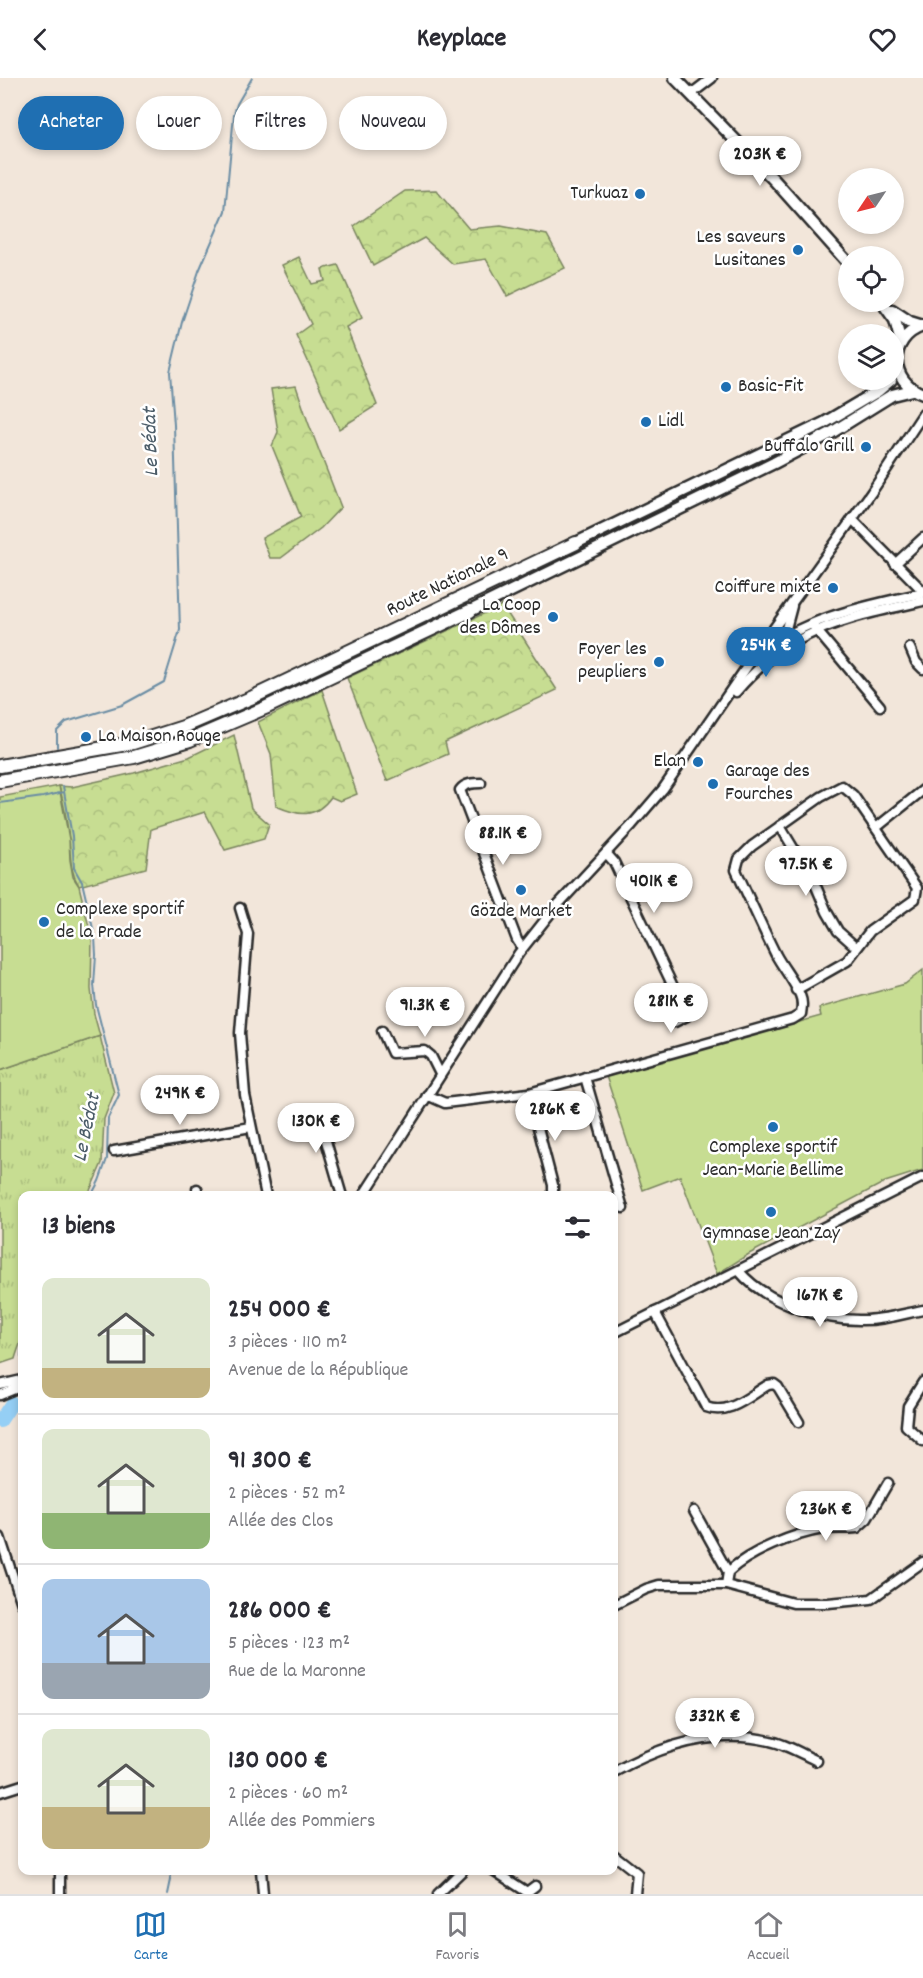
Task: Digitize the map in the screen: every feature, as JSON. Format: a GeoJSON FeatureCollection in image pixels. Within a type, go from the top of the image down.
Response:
{"type":"FeatureCollection","features":[{"type":"Feature","properties":{"kind":"highway","name":"Route Nationale 9"},"geometry":{"type":"LineString","coordinates":[[0,766],[133,743],[183,727],[253,697],[576,543]]}},
{"type":"Feature","properties":{"kind":"highway"},"geometry":{"type":"LineString","coordinates":[[0,781],[160,750],[211,732],[470,611]]}},
{"type":"Feature","properties":{"kind":"main road"},"geometry":{"type":"LineString","coordinates":[[675,78],[775,181],[838,252]]}},
{"type":"Feature","properties":{"kind":"main road"},"geometry":{"type":"LineString","coordinates":[[896,312],[910,322],[923,326]]}},
{"type":"Feature","properties":{"kind":"main road"},"geometry":{"type":"LineString","coordinates":[[904,339],[909,333],[923,326]]}},
{"type":"Feature","properties":{"kind":"main road"},"geometry":{"type":"LineString","coordinates":[[904,381],[912,390],[923,394]]}},
{"type":"Feature","properties":{"kind":"main road","name":"Route Nationale 9"},"geometry":{"type":"LineString","coordinates":[[576,543],[824,423],[879,390]]}},
{"type":"Feature","properties":{"kind":"main road"},"geometry":{"type":"LineString","coordinates":[[470,611],[774,463],[839,429],[892,395],[912,390]]}},
{"type":"Feature","properties":{"kind":"street"},"geometry":{"type":"LineString","coordinates":[[690,94],[712,78]]}},
{"type":"Feature","properties":{"kind":"street"},"geometry":{"type":"LineString","coordinates":[[366,1191],[522,948],[553,910],[663,789],[923,414]]}},
{"type":"Feature","properties":{"kind":"street"},"geometry":{"type":"LineString","coordinates":[[751,661],[783,638],[855,609],[923,592],[852,519]]}},
{"type":"Feature","properties":{"kind":"street"},"geometry":{"type":"LineString","coordinates":[[896,564],[923,538]]}},
{"type":"Feature","properties":{"kind":"street"},"geometry":{"type":"LineString","coordinates":[[782,650],[783,638],[794,600]]}},
{"type":"Feature","properties":{"kind":"street"},"geometry":{"type":"LineString","coordinates":[[710,722],[760,665],[814,627],[923,601]]}},
{"type":"Feature","properties":{"kind":"street"},"geometry":{"type":"LineString","coordinates":[[814,627],[880,706]]}},
{"type":"Feature","properties":{"kind":"street"},"geometry":{"type":"LineString","coordinates":[[910,648],[916,662],[923,669]]}},
{"type":"Feature","properties":{"kind":"street"},"geometry":{"type":"LineString","coordinates":[[481,783],[472,783],[460,790],[516,940],[522,948]]}},
{"type":"Feature","properties":{"kind":"street"},"geometry":{"type":"LineString","coordinates":[[427,1095],[445,1102],[529,1093],[793,1019],[801,1014],[802,1004],[796,990],[736,870],[739,859],[752,846],[820,797],[842,786],[853,795],[917,888],[915,899],[870,931],[847,961],[796,990]]}},
{"type":"Feature","properties":{"kind":"street"},"geometry":{"type":"LineString","coordinates":[[876,828],[923,790]]}},
{"type":"Feature","properties":{"kind":"street"},"geometry":{"type":"LineString","coordinates":[[780,826],[815,884],[838,931],[856,947]]}},
{"type":"Feature","properties":{"kind":"street"},"geometry":{"type":"LineString","coordinates":[[606,854],[614,862],[676,992]]}},
{"type":"Feature","properties":{"kind":"street"},"geometry":{"type":"LineString","coordinates":[[240,908],[248,934],[240,1033],[245,1095],[265,1191]]}},
{"type":"Feature","properties":{"kind":"street"},"geometry":{"type":"LineString","coordinates":[[382,1031],[392,1053],[425,1051],[431,1056],[440,1074]]}},
{"type":"Feature","properties":{"kind":"street"},"geometry":{"type":"LineString","coordinates":[[585,1077],[617,1191]]}},
{"type":"Feature","properties":{"kind":"street"},"geometry":{"type":"LineString","coordinates":[[529,1093],[553,1191]]}},
{"type":"Feature","properties":{"kind":"street"},"geometry":{"type":"LineString","coordinates":[[336,1118],[324,1134],[341,1191]]}},
{"type":"Feature","properties":{"kind":"street"},"geometry":{"type":"LineString","coordinates":[[114,1151],[251,1127]]}},
{"type":"Feature","properties":{"kind":"street"},"geometry":{"type":"LineString","coordinates":[[618,1331],[923,1177]]}},
{"type":"Feature","properties":{"kind":"street"},"geometry":{"type":"LineString","coordinates":[[618,1194],[622,1208]]}},
{"type":"Feature","properties":{"kind":"street"},"geometry":{"type":"LineString","coordinates":[[739,1271],[752,1285],[770,1296],[796,1308],[824,1315],[859,1320],[923,1310]]}},
{"type":"Feature","properties":{"kind":"street"},"geometry":{"type":"LineString","coordinates":[[655,1312],[706,1407],[715,1411],[728,1409],[768,1385],[774,1384],[799,1422]]}},
{"type":"Feature","properties":{"kind":"street"},"geometry":{"type":"LineString","coordinates":[[0,1385],[18,1381]]}},
{"type":"Feature","properties":{"kind":"street"},"geometry":{"type":"LineString","coordinates":[[923,1382],[908,1406],[906,1426],[923,1440]]}},
{"type":"Feature","properties":{"kind":"street"},"geometry":{"type":"LineString","coordinates":[[0,1395],[18,1388]]}},
{"type":"Feature","properties":{"kind":"street"},"geometry":{"type":"LineString","coordinates":[[728,1572],[753,1554],[788,1539],[823,1529],[857,1528],[867,1519],[888,1483]]}},
{"type":"Feature","properties":{"kind":"street"},"geometry":{"type":"LineString","coordinates":[[694,1511],[728,1572],[726,1585]]}},
{"type":"Feature","properties":{"kind":"street"},"geometry":{"type":"LineString","coordinates":[[0,1537],[18,1592]]}},
{"type":"Feature","properties":{"kind":"street"},"geometry":{"type":"LineString","coordinates":[[618,1603],[646,1589],[660,1585],[726,1585],[793,1603],[871,1599],[923,1562]]}},
{"type":"Feature","properties":{"kind":"street"},"geometry":{"type":"LineString","coordinates":[[618,1770],[645,1756],[690,1741],[704,1737],[735,1735],[772,1741],[817,1761]]}},
{"type":"Feature","properties":{"kind":"street"},"geometry":{"type":"LineString","coordinates":[[0,1792],[18,1786]]}},
{"type":"Feature","properties":{"kind":"street"},"geometry":{"type":"LineString","coordinates":[[618,1858],[637,1873],[635,1894]]}},
{"type":"Feature","properties":{"kind":"street"},"geometry":{"type":"LineString","coordinates":[[60,1875],[60,1894]]}},
{"type":"Feature","properties":{"kind":"street"},"geometry":{"type":"LineString","coordinates":[[261,1875],[263,1894]]}},
{"type":"Feature","properties":{"kind":"street"},"geometry":{"type":"LineString","coordinates":[[438,1894],[458,1875]]}},
{"type":"Feature","properties":{"kind":"street"},"geometry":{"type":"LineString","coordinates":[[501,1875],[527,1892],[536,1886]]}},
{"type":"Feature","properties":{"kind":"green space"},"geometry":{"type":"Polygon","coordinates":[[[436,190],[469,229],[501,226],[547,235],[565,268],[507,296],[486,259],[453,264],[424,238],[373,266],[354,226],[405,191],[436,190]]]}},
{"type":"Feature","properties":{"kind":"green space"},"geometry":{"type":"Polygon","coordinates":[[[299,257],[312,284],[325,281],[322,269],[338,265],[362,318],[346,327],[377,405],[339,429],[296,335],[311,324],[282,265],[299,257]]]}},
{"type":"Feature","properties":{"kind":"green space"},"geometry":{"type":"Polygon","coordinates":[[[296,386],[341,507],[321,528],[281,558],[270,558],[262,538],[301,517],[272,446],[278,432],[271,389],[296,386]]]}},
{"type":"Feature","properties":{"kind":"green space"},"geometry":{"type":"Polygon","coordinates":[[[502,605],[557,690],[445,742],[448,754],[387,781],[347,678],[502,605]]]}},
{"type":"Feature","properties":{"kind":"green space"},"geometry":{"type":"Polygon","coordinates":[[[322,690],[357,794],[340,801],[331,797],[319,809],[306,814],[292,812],[276,806],[271,754],[258,722],[322,690]]]}},
{"type":"Feature","properties":{"kind":"green space"},"geometry":{"type":"Polygon","coordinates":[[[234,735],[251,808],[269,824],[264,839],[225,850],[205,812],[151,829],[146,868],[79,886],[72,869],[66,819],[59,786],[72,787],[134,773],[189,757],[234,735]]]}},
{"type":"Feature","properties":{"kind":"green space","name":"Complexe sportif de la Prade"},"geometry":{"type":"Polygon","coordinates":[[[59,786],[69,839],[73,877],[79,886],[92,939],[91,989],[100,1036],[0,1070],[0,797],[59,786]]]}},
{"type":"Feature","properties":{"kind":"green space","name":"Complexe sportif Jean-Marie Bellime"},"geometry":{"type":"Polygon","coordinates":[[[923,970],[923,1170],[885,1182],[749,1254],[717,1274],[680,1176],[643,1190],[606,1076],[821,1016],[819,1008],[905,984],[923,970]]]}},
{"type":"Feature","properties":{"kind":"green space"},"geometry":{"type":"Polygon","coordinates":[[[100,1036],[114,1093],[104,1119],[102,1163],[90,1191],[18,1191],[18,1349],[15,1359],[0,1364],[0,1070],[100,1036]]]}},
{"type":"Feature","properties":{"kind":"waterway","name":"Le Bédat"},"geometry":{"type":"LineString","coordinates":[[57,747],[57,731],[66,722],[122,705],[164,682],[180,630],[174,425],[170,372],[182,322],[199,271],[225,211],[234,114],[252,78]]}},
{"type":"Feature","properties":{"kind":"waterway","name":"Le Bédat"},"geometry":{"type":"LineString","coordinates":[[63,786],[72,836],[74,868],[82,882],[95,937],[96,1005],[119,1095],[108,1118],[107,1159],[94,1191]]}},
{"type":"Feature","properties":{"kind":"waterway"},"geometry":{"type":"LineString","coordinates":[[0,803],[64,792]]}},
{"type":"Feature","properties":{"kind":"waterway","name":"Le Bédat"},"geometry":{"type":"LineString","coordinates":[[0,1421],[12,1403]]}},
{"type":"Feature","properties":{"kind":"waterway"},"geometry":{"type":"LineString","coordinates":[[168,1894],[170,1875]]}},
{"type":"Feature","properties":{"kind":"place","name":"Turkuaz"},"geometry":{"type":"Point","coordinates":[640,194]}},
{"type":"Feature","properties":{"kind":"place","name":"Les saveurs Lusitanes"},"geometry":{"type":"Point","coordinates":[798,250]}},
{"type":"Feature","properties":{"kind":"place","name":"Basic-Fit"},"geometry":{"type":"Point","coordinates":[726,387]}},
{"type":"Feature","properties":{"kind":"place","name":"Lidl"},"geometry":{"type":"Point","coordinates":[646,422]}},
{"type":"Feature","properties":{"kind":"place","name":"Buffalo Grill"},"geometry":{"type":"Point","coordinates":[866,447]}},
{"type":"Feature","properties":{"kind":"place","name":"Coiffure mixte"},"geometry":{"type":"Point","coordinates":[833,588]}},
{"type":"Feature","properties":{"kind":"place","name":"La Coop des Dômes"},"geometry":{"type":"Point","coordinates":[553,617]}},
{"type":"Feature","properties":{"kind":"place","name":"Foyer les peupliers"},"geometry":{"type":"Point","coordinates":[659,662]}},
{"type":"Feature","properties":{"kind":"place","name":"La Maison Rouge"},"geometry":{"type":"Point","coordinates":[86,737]}},
{"type":"Feature","properties":{"kind":"place","name":"Elan"},"geometry":{"type":"Point","coordinates":[698,762]}},
{"type":"Feature","properties":{"kind":"place","name":"Garage des Fourches"},"geometry":{"type":"Point","coordinates":[713,784]}},
{"type":"Feature","properties":{"kind":"place","name":"Gözde Market"},"geometry":{"type":"Point","coordinates":[521,890]}},
{"type":"Feature","properties":{"kind":"place","name":"Complexe sportif de la Prade"},"geometry":{"type":"Point","coordinates":[44,922]}},
{"type":"Feature","properties":{"kind":"place","name":"Complexe sportif Jean-Marie Bellime"},"geometry":{"type":"Point","coordinates":[773,1127]}},
{"type":"Feature","properties":{"kind":"place","name":"Gymnase Jean Zay"},"geometry":{"type":"Point","coordinates":[771,1212]}}]}
